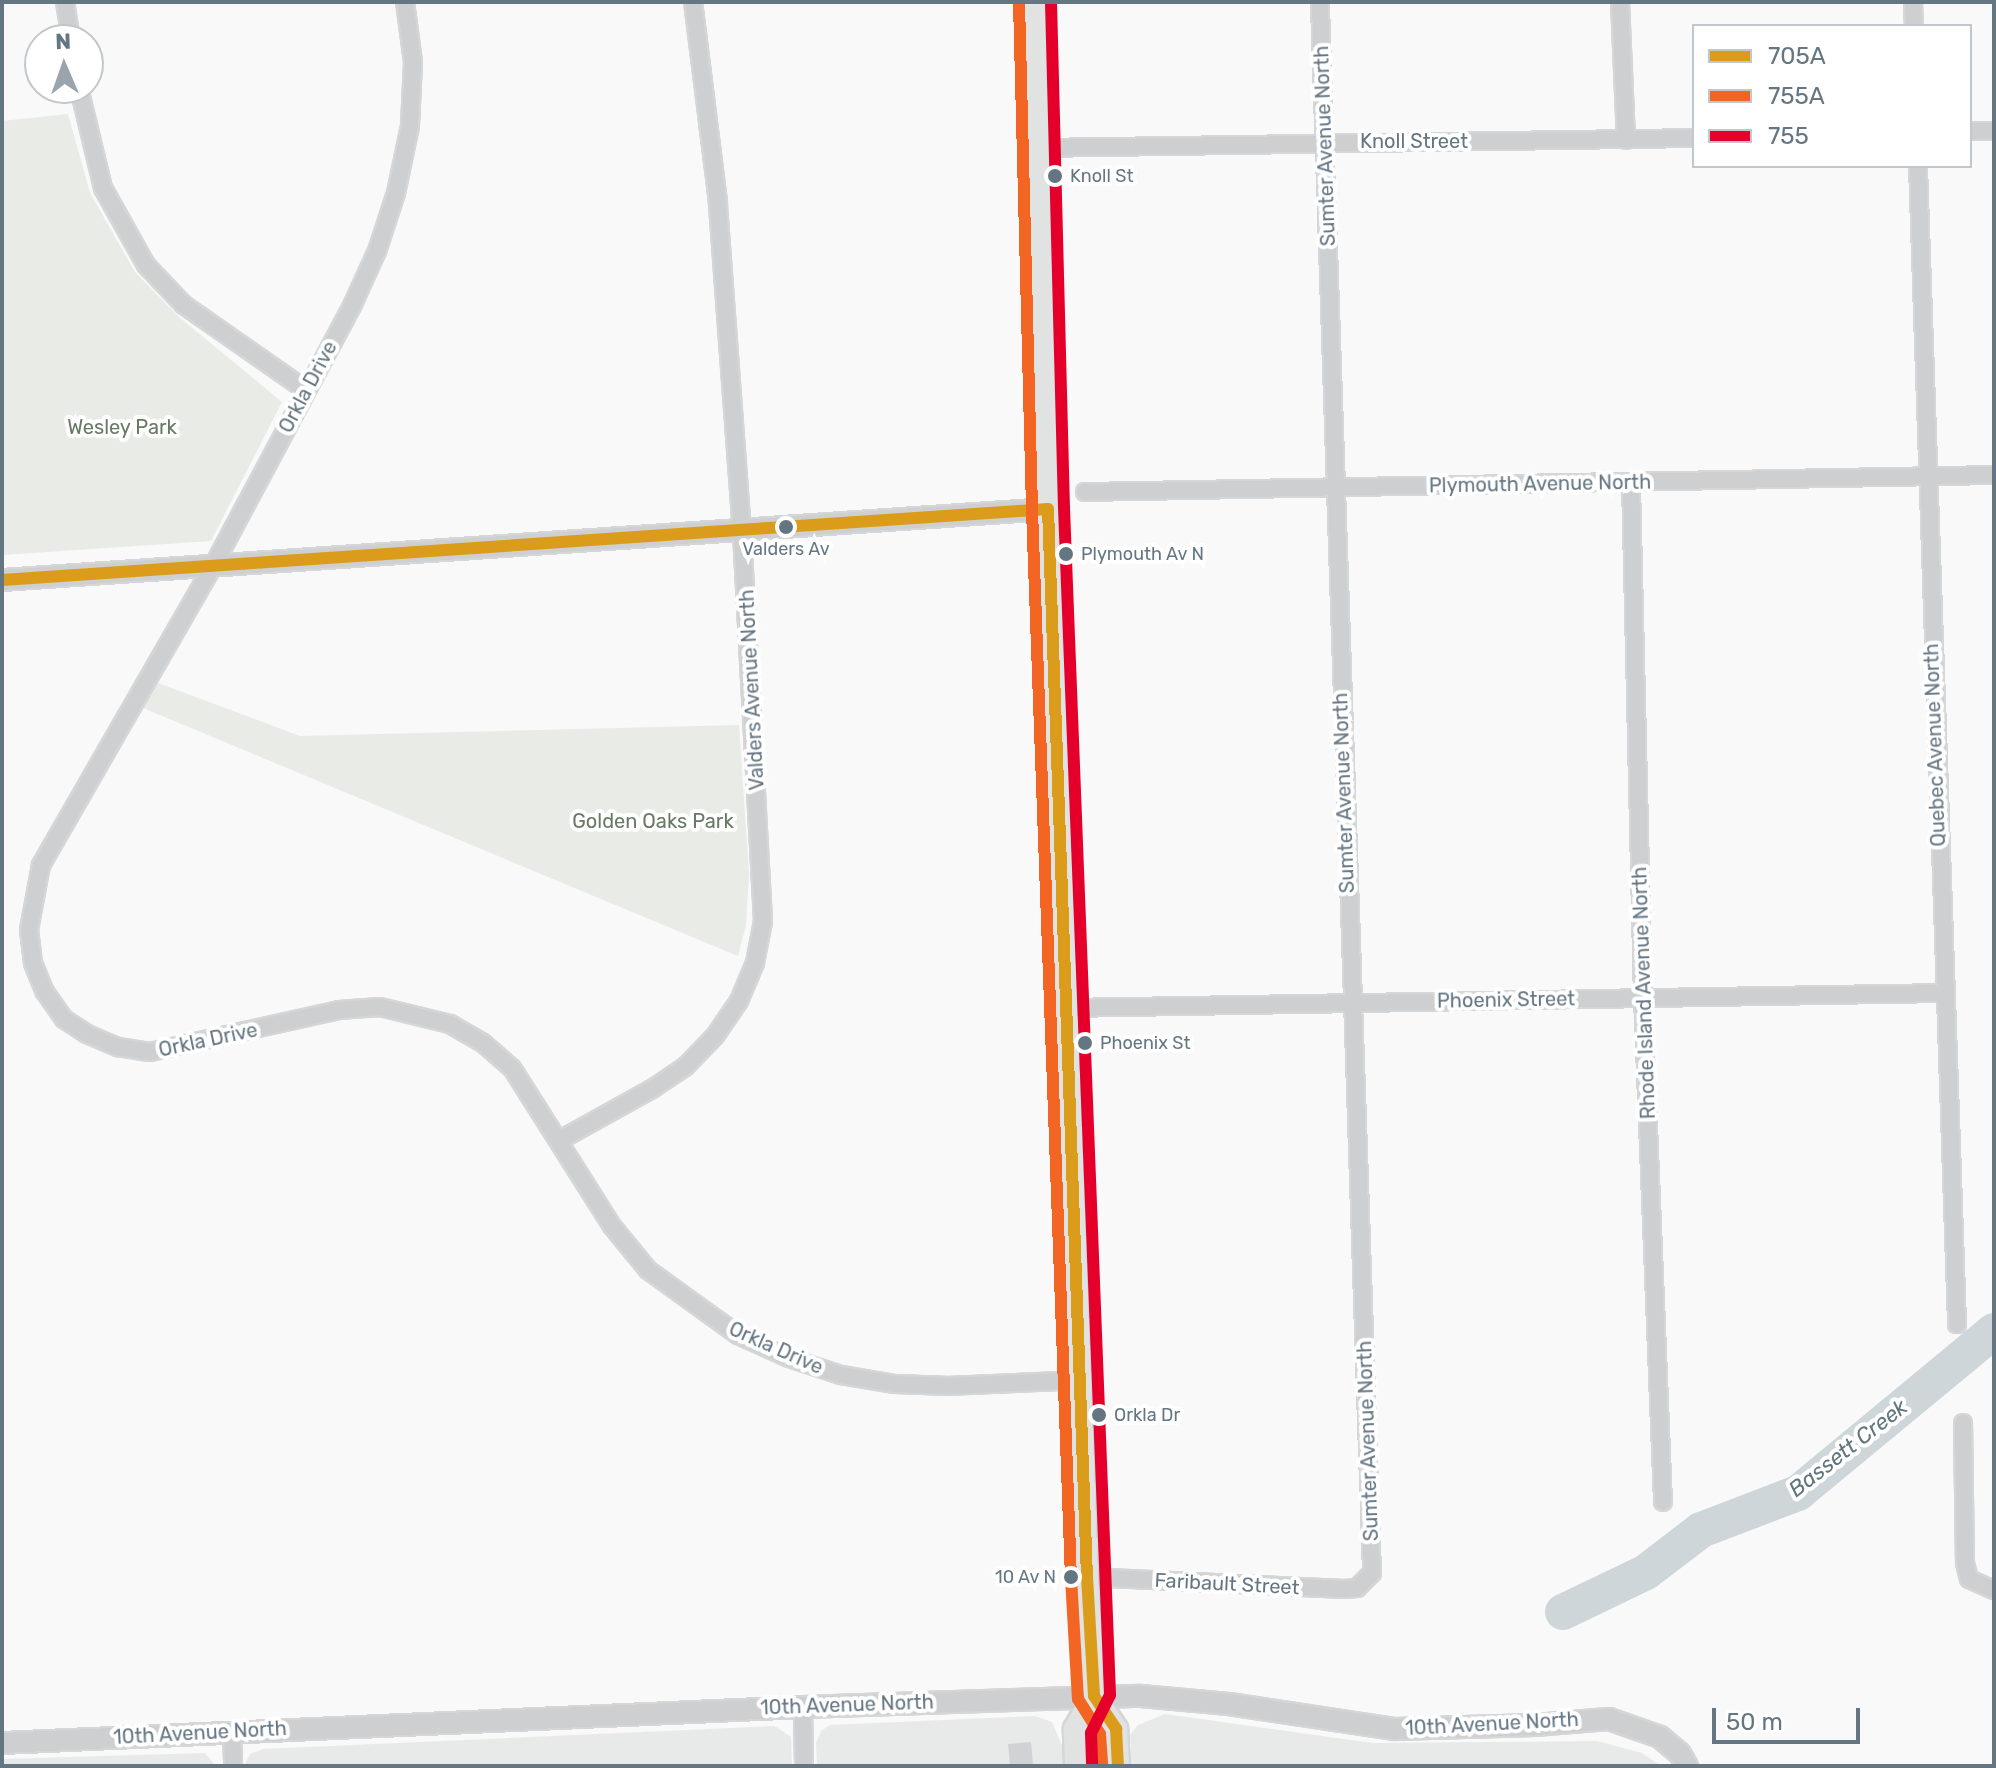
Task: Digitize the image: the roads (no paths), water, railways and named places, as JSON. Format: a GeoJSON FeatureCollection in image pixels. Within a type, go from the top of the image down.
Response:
{"type":"FeatureCollection","features":[{"type":"Feature","properties":{"kind":"main road"},"geometry":{"type":"LineString","coordinates":[[1035,2],[1048,509],[1087,1577],[1094,1696],[1116,1729],[1118,1766]]}},
{"type":"Feature","properties":{"kind":"main road"},"geometry":{"type":"LineString","coordinates":[[1076,1766],[1075,1729],[1094,1696]]}},
{"type":"Feature","properties":{"kind":"street"},"geometry":{"type":"LineString","coordinates":[[65,2],[68,24]]}},
{"type":"Feature","properties":{"kind":"street","name":"Orkla Drive"},"geometry":{"type":"LineString","coordinates":[[405,2],[413,74],[410,126],[396,193],[377,251],[352,306],[213,566],[41,865],[29,930],[33,963],[45,992],[64,1019],[87,1034],[118,1047],[150,1052],[339,1010],[380,1007],[450,1024],[503,1060],[535,1099],[612,1226],[648,1270],[692,1305],[751,1341],[841,1375],[895,1384],[950,1386],[1081,1380]]}},
{"type":"Feature","properties":{"kind":"street","name":"Valders Avenue North"},"geometry":{"type":"LineString","coordinates":[[560,1140],[686,1066],[715,1036],[739,1001],[755,963],[763,921],[742,532],[718,202],[693,2]]}},
{"type":"Feature","properties":{"kind":"street","name":"Sumter Avenue North"},"geometry":{"type":"LineString","coordinates":[[1320,2],[1351,1004],[1373,1562],[1366,1583]]}},
{"type":"Feature","properties":{"kind":"street"},"geometry":{"type":"LineString","coordinates":[[1620,2],[1626,140]]}},
{"type":"Feature","properties":{"kind":"street"},"geometry":{"type":"LineString","coordinates":[[1913,2],[1914,24]]}},
{"type":"Feature","properties":{"kind":"street"},"geometry":{"type":"LineString","coordinates":[[83,104],[103,188],[146,265],[184,305],[306,390]]}},
{"type":"Feature","properties":{"kind":"street"},"geometry":{"type":"LineString","coordinates":[[1972,131],[1994,131]]}},
{"type":"Feature","properties":{"kind":"street","name":"Knoll Street"},"geometry":{"type":"LineString","coordinates":[[1039,148],[1692,138]]}},
{"type":"Feature","properties":{"kind":"street","name":"Quebec Avenue North"},"geometry":{"type":"LineString","coordinates":[[1918,168],[1957,1324]]}},
{"type":"Feature","properties":{"kind":"street","name":"Plymouth Avenue North"},"geometry":{"type":"LineString","coordinates":[[1085,492],[1994,475]]}},
{"type":"Feature","properties":{"kind":"street","name":"Rhode Island Avenue North"},"geometry":{"type":"LineString","coordinates":[[1631,483],[1643,998],[1663,1502]]}},
{"type":"Feature","properties":{"kind":"street"},"geometry":{"type":"LineString","coordinates":[[2,580],[1048,509]]}},
{"type":"Feature","properties":{"kind":"street","name":"Phoenix Street"},"geometry":{"type":"LineString","coordinates":[[1067,1008],[1944,993]]}},
{"type":"Feature","properties":{"kind":"street"},"geometry":{"type":"LineString","coordinates":[[1963,1423],[1965,1563],[1969,1579],[1993,1590]]}},
{"type":"Feature","properties":{"kind":"street","name":"Faribault Street"},"geometry":{"type":"LineString","coordinates":[[1087,1577],[1344,1589],[1366,1583]]}},
{"type":"Feature","properties":{"kind":"street","name":"10th Avenue North"},"geometry":{"type":"LineString","coordinates":[[2,1743],[1094,1696],[1186,1699],[1395,1729],[1520,1726],[1609,1719],[1644,1729],[1684,1760]]}},
{"type":"Feature","properties":{"kind":"street"},"geometry":{"type":"LineString","coordinates":[[803,1707],[804,1766]]}},
{"type":"Feature","properties":{"kind":"street"},"geometry":{"type":"LineString","coordinates":[[232,1732],[233,1766]]}},
{"type":"Feature","properties":{"kind":"waterway","name":"Bassett Creek"},"geometry":{"type":"LineString","coordinates":[[1563,1612],[1646,1572],[1701,1530],[1798,1493],[1994,1331]]}},
{"type":"Feature","properties":{"kind":"place","name":"Knoll St"},"geometry":{"type":"Point","coordinates":[1055,176]}},
{"type":"Feature","properties":{"kind":"place","name":"Valders Av"},"geometry":{"type":"Point","coordinates":[786,527]}},
{"type":"Feature","properties":{"kind":"place","name":"Plymouth Av N"},"geometry":{"type":"Point","coordinates":[1066,554]}},
{"type":"Feature","properties":{"kind":"place","name":"Phoenix St"},"geometry":{"type":"Point","coordinates":[1085,1043]}},
{"type":"Feature","properties":{"kind":"place","name":"Orkla Dr"},"geometry":{"type":"Point","coordinates":[1099,1415]}},
{"type":"Feature","properties":{"kind":"place","name":"10 Av N"},"geometry":{"type":"Point","coordinates":[1071,1577]}},
{"type":"Feature","properties":{"kind":"park label","name":"Wesley Park"},"geometry":{"type":"Point","coordinates":[122,427]}},
{"type":"Feature","properties":{"kind":"park label","name":"Golden Oaks Park"},"geometry":{"type":"Point","coordinates":[653,821]}}]}
